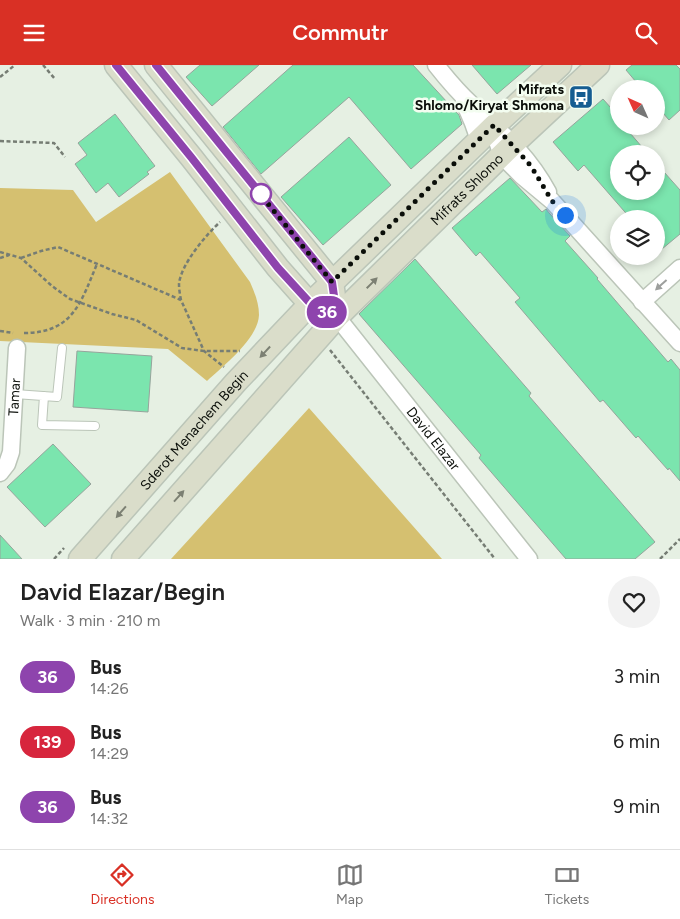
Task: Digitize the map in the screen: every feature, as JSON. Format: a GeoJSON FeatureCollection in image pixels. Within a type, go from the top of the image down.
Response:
{"type":"FeatureCollection","features":[{"type":"Feature","properties":{"kind":"street","name":"David Elazar"},"geometry":{"type":"LineString","coordinates":[[116,65],[278,268],[310,303],[337,317],[529,559]]}},
{"type":"Feature","properties":{"kind":"street"},"geometry":{"type":"LineString","coordinates":[[123,559],[337,317],[332,282],[156,65]]}},
{"type":"Feature","properties":{"kind":"street"},"geometry":{"type":"LineString","coordinates":[[436,65],[466,106],[478,140]]}},
{"type":"Feature","properties":{"kind":"street","name":"Mifrats Shlomo"},"geometry":{"type":"LineString","coordinates":[[310,303],[478,140],[560,65]]}},
{"type":"Feature","properties":{"kind":"street","name":"Mifrats Shlomo"},"geometry":{"type":"LineString","coordinates":[[337,317],[598,65]]}},
{"type":"Feature","properties":{"kind":"street"},"geometry":{"type":"LineString","coordinates":[[456,90],[494,125],[496,138],[508,150],[522,176],[552,201],[680,343]]}},
{"type":"Feature","properties":{"kind":"street"},"geometry":{"type":"LineString","coordinates":[[278,268],[290,310],[289,326]]}},
{"type":"Feature","properties":{"kind":"street"},"geometry":{"type":"LineString","coordinates":[[642,302],[680,268]]}},
{"type":"Feature","properties":{"kind":"street","name":"Sderot Menachem Begin"},"geometry":{"type":"LineString","coordinates":[[80,559],[310,303]]}},
{"type":"Feature","properties":{"kind":"street","name":"Tamar"},"geometry":{"type":"LineString","coordinates":[[0,473],[7,463],[11,452],[17,348]]}},
{"type":"Feature","properties":{"kind":"lane"},"geometry":{"type":"LineString","coordinates":[[14,394],[57,397],[62,348]]}},
{"type":"Feature","properties":{"kind":"lane"},"geometry":{"type":"LineString","coordinates":[[44,396],[42,425],[95,426]]}},
{"type":"Feature","properties":{"kind":"path"},"geometry":{"type":"LineString","coordinates":[[0,77],[15,65]]}},
{"type":"Feature","properties":{"kind":"path"},"geometry":{"type":"LineString","coordinates":[[43,65],[55,79]]}},
{"type":"Feature","properties":{"kind":"path"},"geometry":{"type":"LineString","coordinates":[[0,141],[54,143],[65,157]]}},
{"type":"Feature","properties":{"kind":"path"},"geometry":{"type":"LineString","coordinates":[[227,370],[204,351],[181,300],[179,283],[185,267],[208,233],[232,210]]}},
{"type":"Feature","properties":{"kind":"path"},"geometry":{"type":"LineString","coordinates":[[0,252],[21,257],[58,247],[181,300]]}},
{"type":"Feature","properties":{"kind":"path"},"geometry":{"type":"LineString","coordinates":[[0,258],[10,255]]}},
{"type":"Feature","properties":{"kind":"path"},"geometry":{"type":"LineString","coordinates":[[21,257],[60,293],[80,303],[136,320],[182,348],[204,351],[246,351]]}},
{"type":"Feature","properties":{"kind":"path"},"geometry":{"type":"LineString","coordinates":[[0,331],[37,333],[66,320],[77,309],[97,264]]}},
{"type":"Feature","properties":{"kind":"path"},"geometry":{"type":"LineString","coordinates":[[320,337],[495,559]]}},
{"type":"Feature","properties":{"kind":"path"},"geometry":{"type":"LineString","coordinates":[[660,559],[680,539]]}},
{"type":"Feature","properties":{"kind":"shaded area"},"geometry":{"type":"Polygon","coordinates":[[[170,172],[250,282],[256,299],[259,315],[257,324],[253,333],[230,360],[207,381],[168,349],[0,341],[0,188],[73,190],[96,222],[170,172]]]}},
{"type":"Feature","properties":{"kind":"shaded area"},"geometry":{"type":"Polygon","coordinates":[[[309,408],[442,559],[171,559],[309,408]]]}},
{"type":"Feature","properties":{"kind":"building"},"geometry":{"type":"Polygon","coordinates":[[[200,65],[259,65],[212,106],[186,77],[200,65]]]}},
{"type":"Feature","properties":{"kind":"building"},"geometry":{"type":"Polygon","coordinates":[[[293,65],[413,65],[459,115],[462,124],[411,169],[349,97],[261,174],[223,127],[293,65]]]}},
{"type":"Feature","properties":{"kind":"building"},"geometry":{"type":"Polygon","coordinates":[[[472,65],[531,65],[497,94],[472,65]]]}},
{"type":"Feature","properties":{"kind":"building"},"geometry":{"type":"Polygon","coordinates":[[[632,65],[676,65],[680,69],[680,110],[669,120],[665,115],[665,80],[634,80],[626,70],[632,65]]]}},
{"type":"Feature","properties":{"kind":"building"},"geometry":{"type":"Polygon","coordinates":[[[603,99],[610,107],[610,135],[632,135],[640,145],[610,145],[610,195],[584,165],[578,171],[553,142],[603,99]]]}},
{"type":"Feature","properties":{"kind":"building"},"geometry":{"type":"Polygon","coordinates":[[[115,114],[155,166],[147,172],[149,174],[119,197],[108,183],[96,193],[75,164],[87,155],[78,143],[115,114]]]}},
{"type":"Feature","properties":{"kind":"building"},"geometry":{"type":"Polygon","coordinates":[[[349,137],[391,185],[323,245],[281,197],[349,137]]]}},
{"type":"Feature","properties":{"kind":"building"},"geometry":{"type":"Polygon","coordinates":[[[665,173],[680,190],[680,234],[665,246],[665,210],[623,210],[614,200],[665,200],[665,173]]]}},
{"type":"Feature","properties":{"kind":"building"},"geometry":{"type":"Polygon","coordinates":[[[510,178],[542,212],[546,209],[570,236],[565,241],[668,362],[671,359],[680,370],[680,481],[638,436],[636,438],[603,400],[600,402],[515,302],[520,298],[480,252],[476,256],[452,228],[510,178]]]}},
{"type":"Feature","properties":{"kind":"building"},"geometry":{"type":"Polygon","coordinates":[[[415,259],[531,393],[529,396],[655,542],[635,559],[566,559],[479,458],[481,455],[359,314],[415,259]]]}},
{"type":"Feature","properties":{"kind":"building"},"geometry":{"type":"Polygon","coordinates":[[[77,351],[152,356],[148,412],[73,407],[77,351]]]}},
{"type":"Feature","properties":{"kind":"building"},"geometry":{"type":"Polygon","coordinates":[[[53,444],[91,484],[45,527],[7,487],[53,444]]]}},
{"type":"Feature","properties":{"kind":"building"},"geometry":{"type":"Polygon","coordinates":[[[0,535],[22,559],[0,559],[0,535]]]}},
{"type":"Feature","properties":{"kind":"bus line","name":"36"},"geometry":{"type":"LineString","coordinates":[[116,65],[278,268],[310,303],[337,317],[332,282],[156,65]]}},
{"type":"Feature","properties":{"kind":"place","name":"Mifrats Shlomo/Kiryat Shmona"},"geometry":{"type":"Point","coordinates":[581,97]}},
{"type":"Feature","properties":{"kind":"route"},"geometry":{"type":"LineString","coordinates":[[261,194],[256,189],[332,282],[494,125],[531,166],[552,201],[565,215]]}}]}
